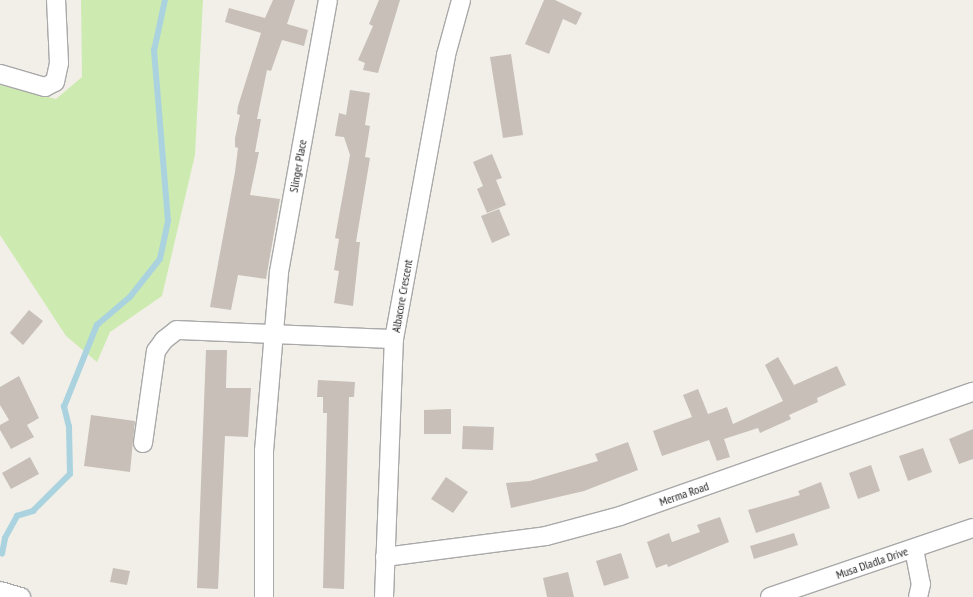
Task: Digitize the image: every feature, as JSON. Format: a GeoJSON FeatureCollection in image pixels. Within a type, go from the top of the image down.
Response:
{"type":"FeatureCollection","features":[{"type":"Feature","properties":{"kind":"street"},"geometry":{"type":"LineString","coordinates":[[0,74],[44,88],[55,82],[59,63],[56,0]]}},
{"type":"Feature","properties":{"kind":"street","name":"Slinger Place"},"geometry":{"type":"LineString","coordinates":[[264,597],[264,451],[279,272],[328,0]]}},
{"type":"Feature","properties":{"kind":"street","name":"Albacore Crescent"},"geometry":{"type":"LineString","coordinates":[[384,597],[394,340],[446,56],[462,0]]}},
{"type":"Feature","properties":{"kind":"street"},"geometry":{"type":"LineString","coordinates":[[142,442],[156,351],[171,334],[184,328],[394,340]]}},
{"type":"Feature","properties":{"kind":"street","name":"Merma Road"},"geometry":{"type":"LineString","coordinates":[[385,557],[546,536],[620,516],[973,392]]}},
{"type":"Feature","properties":{"kind":"street","name":"Musa Dladla Drive"},"geometry":{"type":"LineString","coordinates":[[770,597],[973,528]]}},
{"type":"Feature","properties":{"kind":"street"},"geometry":{"type":"LineString","coordinates":[[914,548],[920,584],[918,597]]}},
{"type":"Feature","properties":{"kind":"street"},"geometry":{"type":"LineString","coordinates":[[0,591],[21,597]]}},
{"type":"Feature","properties":{"kind":"green space"},"geometry":{"type":"Polygon","coordinates":[[[81,0],[203,0],[195,155],[162,296],[110,332],[97,362],[66,336],[0,235],[0,85],[56,99],[82,77],[81,0]]]}},
{"type":"Feature","properties":{"kind":"building"},"geometry":{"type":"Polygon","coordinates":[[[273,0],[295,0],[287,24],[308,30],[304,46],[282,40],[271,71],[267,70],[257,119],[261,119],[255,152],[259,152],[250,195],[280,199],[266,279],[238,275],[231,310],[210,307],[235,172],[238,148],[235,147],[235,138],[240,115],[237,114],[238,106],[261,33],[225,22],[229,8],[265,18],[273,0]]]}},
{"type":"Feature","properties":{"kind":"building"},"geometry":{"type":"Polygon","coordinates":[[[379,0],[400,0],[378,73],[363,70],[365,63],[358,60],[373,26],[369,24],[379,0]]]}},
{"type":"Feature","properties":{"kind":"building"},"geometry":{"type":"Polygon","coordinates":[[[544,0],[555,0],[582,13],[576,25],[563,19],[549,54],[525,44],[544,0]]]}},
{"type":"Feature","properties":{"kind":"building"},"geometry":{"type":"Polygon","coordinates":[[[511,54],[523,135],[503,138],[490,57],[511,54]]]}},
{"type":"Feature","properties":{"kind":"building"},"geometry":{"type":"Polygon","coordinates":[[[350,90],[370,93],[365,125],[370,126],[365,157],[370,158],[356,242],[360,242],[353,306],[334,303],[339,271],[334,270],[339,239],[335,238],[350,155],[344,137],[335,136],[339,113],[346,115],[350,90]]]}},
{"type":"Feature","properties":{"kind":"building"},"geometry":{"type":"Polygon","coordinates":[[[492,154],[502,178],[496,180],[506,205],[487,213],[477,189],[483,186],[473,162],[492,154]]]}},
{"type":"Feature","properties":{"kind":"building"},"geometry":{"type":"Polygon","coordinates":[[[499,209],[510,235],[492,243],[481,216],[499,209]]]}},
{"type":"Feature","properties":{"kind":"building"},"geometry":{"type":"Polygon","coordinates":[[[29,310],[43,321],[23,345],[10,333],[29,310]]]}},
{"type":"Feature","properties":{"kind":"building"},"geometry":{"type":"Polygon","coordinates":[[[206,350],[227,350],[226,388],[251,388],[248,437],[225,436],[218,589],[197,588],[206,350]]]}},
{"type":"Feature","properties":{"kind":"building"},"geometry":{"type":"Polygon","coordinates":[[[778,357],[794,385],[837,366],[846,385],[817,398],[818,402],[789,415],[791,419],[760,433],[758,428],[724,439],[730,457],[717,461],[709,440],[662,456],[653,431],[692,417],[683,395],[698,389],[708,414],[727,407],[733,424],[783,401],[765,365],[778,357]]]}},
{"type":"Feature","properties":{"kind":"building"},"geometry":{"type":"Polygon","coordinates":[[[19,376],[39,418],[27,425],[34,437],[11,449],[0,430],[0,425],[9,420],[0,405],[0,387],[19,376]]]}},
{"type":"Feature","properties":{"kind":"building"},"geometry":{"type":"Polygon","coordinates":[[[318,380],[355,382],[354,397],[349,397],[344,589],[323,588],[327,413],[323,413],[323,397],[317,397],[318,380]]]}},
{"type":"Feature","properties":{"kind":"building"},"geometry":{"type":"Polygon","coordinates":[[[451,409],[451,434],[424,434],[424,410],[451,409]]]}},
{"type":"Feature","properties":{"kind":"building"},"geometry":{"type":"Polygon","coordinates":[[[91,415],[135,421],[130,472],[84,466],[91,415]]]}},
{"type":"Feature","properties":{"kind":"building"},"geometry":{"type":"Polygon","coordinates":[[[463,426],[494,427],[493,450],[462,449],[463,426]]]}},
{"type":"Feature","properties":{"kind":"building"},"geometry":{"type":"Polygon","coordinates":[[[973,429],[973,459],[959,464],[949,439],[973,429]]]}},
{"type":"Feature","properties":{"kind":"building"},"geometry":{"type":"Polygon","coordinates":[[[628,442],[638,470],[584,491],[511,508],[506,483],[530,481],[598,461],[595,454],[628,442]]]}},
{"type":"Feature","properties":{"kind":"building"},"geometry":{"type":"Polygon","coordinates":[[[923,448],[932,472],[908,481],[899,456],[923,448]]]}},
{"type":"Feature","properties":{"kind":"building"},"geometry":{"type":"Polygon","coordinates":[[[30,457],[39,474],[11,489],[2,473],[30,457]]]}},
{"type":"Feature","properties":{"kind":"building"},"geometry":{"type":"Polygon","coordinates":[[[871,465],[880,491],[858,499],[849,473],[871,465]]]}},
{"type":"Feature","properties":{"kind":"building"},"geometry":{"type":"Polygon","coordinates":[[[446,477],[468,492],[453,513],[431,499],[446,477]]]}},
{"type":"Feature","properties":{"kind":"building"},"geometry":{"type":"Polygon","coordinates":[[[821,482],[830,508],[756,533],[748,510],[800,495],[798,491],[821,482]]]}},
{"type":"Feature","properties":{"kind":"building"},"geometry":{"type":"Polygon","coordinates":[[[720,517],[729,542],[668,567],[667,564],[656,568],[647,542],[669,533],[672,542],[700,532],[697,525],[720,517]]]}},
{"type":"Feature","properties":{"kind":"building"},"geometry":{"type":"Polygon","coordinates":[[[794,533],[798,545],[754,559],[750,546],[794,533]]]}},
{"type":"Feature","properties":{"kind":"building"},"geometry":{"type":"Polygon","coordinates":[[[621,553],[629,578],[604,586],[596,561],[621,553]]]}},
{"type":"Feature","properties":{"kind":"building"},"geometry":{"type":"Polygon","coordinates":[[[113,568],[130,571],[127,585],[110,582],[113,568]]]}},
{"type":"Feature","properties":{"kind":"building"},"geometry":{"type":"Polygon","coordinates":[[[568,572],[574,597],[547,597],[543,578],[568,572]]]}},
{"type":"Feature","properties":{"kind":"waterway"},"geometry":{"type":"LineString","coordinates":[[2,554],[5,538],[17,516],[33,511],[70,474],[69,427],[64,407],[97,325],[130,297],[160,259],[168,221],[154,51],[165,0]]}}]}
